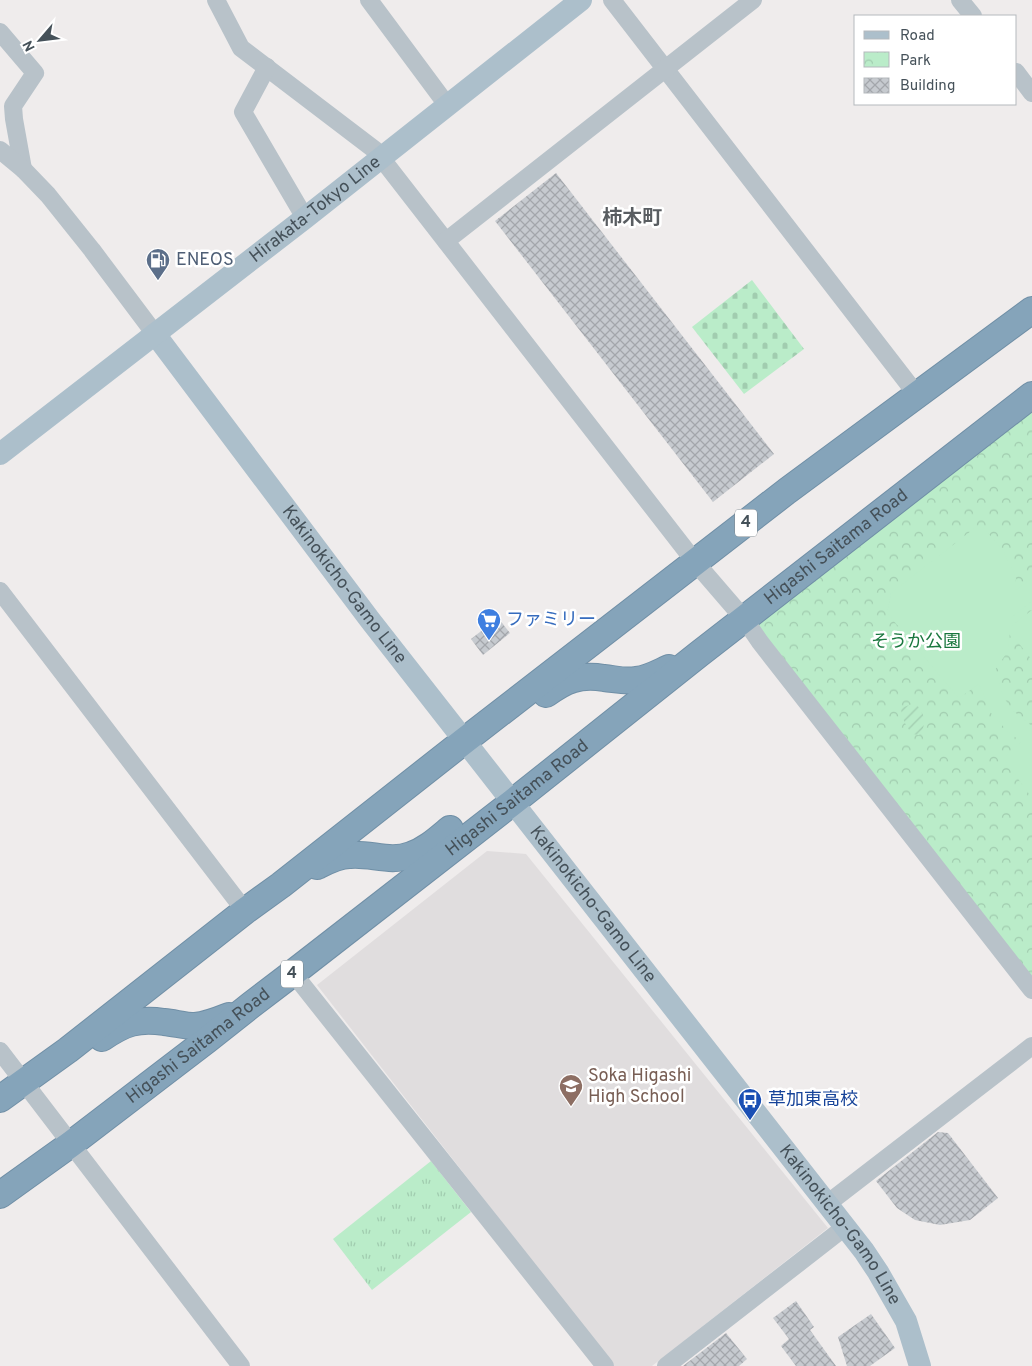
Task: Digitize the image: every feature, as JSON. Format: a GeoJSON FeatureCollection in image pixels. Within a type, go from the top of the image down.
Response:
{"type":"FeatureCollection","features":[{"type":"Feature","properties":{"kind":"highway","name":"4"},"geometry":{"type":"LineString","coordinates":[[0,1099],[68,1050],[794,486],[1032,310]]}},
{"type":"Feature","properties":{"kind":"highway","name":"Higashi Saitama Road"},"geometry":{"type":"LineString","coordinates":[[0,1195],[71,1144],[207,1040],[513,802],[699,654],[1032,396]]}},
{"type":"Feature","properties":{"kind":"highway","name":"4"},"geometry":{"type":"LineString","coordinates":[[464,741],[486,736],[501,728],[558,685],[568,680],[594,676],[622,681],[647,678],[699,654]]}},
{"type":"Feature","properties":{"kind":"highway","name":"4"},"geometry":{"type":"LineString","coordinates":[[281,885],[327,861],[350,854],[382,858],[398,858],[411,855],[424,849],[474,811],[490,804],[513,802]]}},
{"type":"Feature","properties":{"kind":"highway","name":"4"},"geometry":{"type":"LineString","coordinates":[[24,1082],[62,1068],[116,1028],[133,1022],[148,1020],[196,1026],[229,1016],[251,1005]]}},
{"type":"Feature","properties":{"kind":"highway","name":"4"},"geometry":{"type":"LineString","coordinates":[[0,1180],[36,1154],[71,1144]]}},
{"type":"Feature","properties":{"kind":"main road","name":"Hirakata-Tokyo Line"},"geometry":{"type":"LineString","coordinates":[[0,454],[305,218],[582,0]]}},
{"type":"Feature","properties":{"kind":"main road","name":"Kakinokicho-Gamo Line"},"geometry":{"type":"LineString","coordinates":[[155,334],[370,620],[845,1227],[873,1265],[892,1296],[906,1322],[920,1366]]}},
{"type":"Feature","properties":{"kind":"street"},"geometry":{"type":"LineString","coordinates":[[216,0],[241,48],[376,150],[382,157],[695,562],[745,620],[772,658],[1032,990]]}},
{"type":"Feature","properties":{"kind":"street"},"geometry":{"type":"LineString","coordinates":[[369,0],[447,105]]}},
{"type":"Feature","properties":{"kind":"street"},"geometry":{"type":"LineString","coordinates":[[612,0],[918,395]]}},
{"type":"Feature","properties":{"kind":"street"},"geometry":{"type":"LineString","coordinates":[[446,240],[753,0]]}},
{"type":"Feature","properties":{"kind":"street"},"geometry":{"type":"LineString","coordinates":[[960,0],[972,15]]}},
{"type":"Feature","properties":{"kind":"street"},"geometry":{"type":"LineString","coordinates":[[0,32],[35,73],[13,106],[23,170]]}},
{"type":"Feature","properties":{"kind":"street"},"geometry":{"type":"LineString","coordinates":[[267,67],[243,112],[305,218]]}},
{"type":"Feature","properties":{"kind":"street"},"geometry":{"type":"LineString","coordinates":[[1017,73],[1032,93]]}},
{"type":"Feature","properties":{"kind":"street"},"geometry":{"type":"LineString","coordinates":[[0,150],[48,195],[155,334]]}},
{"type":"Feature","properties":{"kind":"street"},"geometry":{"type":"LineString","coordinates":[[0,591],[245,911]]}},
{"type":"Feature","properties":{"kind":"street"},"geometry":{"type":"LineString","coordinates":[[293,973],[605,1366]]}},
{"type":"Feature","properties":{"kind":"street"},"geometry":{"type":"LineString","coordinates":[[827,1204],[1032,1046]]}},
{"type":"Feature","properties":{"kind":"street"},"geometry":{"type":"LineString","coordinates":[[0,1051],[241,1366]]}},
{"type":"Feature","properties":{"kind":"street"},"geometry":{"type":"LineString","coordinates":[[666,1366],[845,1227]]}},
{"type":"Feature","properties":{"kind":"shaded area","name":"Soka Higashi High School"},"geometry":{"type":"Polygon","coordinates":[[[487,851],[526,854],[828,1228],[652,1366],[614,1366],[317,985],[487,851]]]}},
{"type":"Feature","properties":{"kind":"green space"},"geometry":{"type":"Polygon","coordinates":[[[752,280],[804,349],[744,394],[692,327],[752,280]]]}},
{"type":"Feature","properties":{"kind":"green space","name":"そうか公園"},"geometry":{"type":"Polygon","coordinates":[[[1032,403],[1032,982],[752,622],[1032,403]]]}},
{"type":"Feature","properties":{"kind":"green space"},"geometry":{"type":"Polygon","coordinates":[[[980,524],[1003,550],[1016,578],[1015,591],[1032,578],[1032,601],[1012,617],[1011,626],[1032,610],[1032,660],[1010,632],[1008,651],[995,670],[1003,696],[1012,710],[1032,726],[1032,798],[1003,758],[1022,741],[1011,735],[991,713],[979,684],[959,698],[887,613],[891,593],[980,524]]]}},
{"type":"Feature","properties":{"kind":"green space"},"geometry":{"type":"Polygon","coordinates":[[[915,703],[920,710],[924,723],[919,735],[912,734],[908,728],[903,719],[901,708],[915,703]]]}},
{"type":"Feature","properties":{"kind":"green space"},"geometry":{"type":"Polygon","coordinates":[[[431,1161],[471,1212],[372,1290],[333,1239],[431,1161]]]}},
{"type":"Feature","properties":{"kind":"building"},"geometry":{"type":"Polygon","coordinates":[[[556,173],[774,454],[713,502],[495,221],[556,173]]]}},
{"type":"Feature","properties":{"kind":"building"},"geometry":{"type":"Polygon","coordinates":[[[498,618],[510,633],[483,655],[471,639],[498,618]]]}},
{"type":"Feature","properties":{"kind":"building"},"geometry":{"type":"Polygon","coordinates":[[[938,1132],[948,1133],[998,1198],[970,1220],[940,1225],[915,1220],[897,1208],[876,1181],[938,1132]]]}},
{"type":"Feature","properties":{"kind":"building"},"geometry":{"type":"Polygon","coordinates":[[[796,1301],[814,1327],[810,1330],[836,1366],[796,1366],[781,1346],[789,1339],[773,1318],[796,1301]]]}},
{"type":"Feature","properties":{"kind":"building"},"geometry":{"type":"Polygon","coordinates":[[[871,1314],[895,1348],[870,1366],[847,1366],[838,1337],[871,1314]]]}},
{"type":"Feature","properties":{"kind":"building"},"geometry":{"type":"Polygon","coordinates":[[[726,1333],[747,1359],[739,1366],[683,1366],[726,1333]]]}},
{"type":"Feature","properties":{"kind":"place","name":"ENEOS"},"geometry":{"type":"Point","coordinates":[158,281]}},
{"type":"Feature","properties":{"kind":"place","name":"ファミリー"},"geometry":{"type":"Point","coordinates":[489,641]}},
{"type":"Feature","properties":{"kind":"place","name":"Soka Higashi High School"},"geometry":{"type":"Point","coordinates":[571,1107]}},
{"type":"Feature","properties":{"kind":"place","name":"草加東高校"},"geometry":{"type":"Point","coordinates":[750,1121]}},
{"type":"Feature","properties":{"kind":"district","name":"柿木町"},"geometry":{"type":"Point","coordinates":[632,219]}}]}
